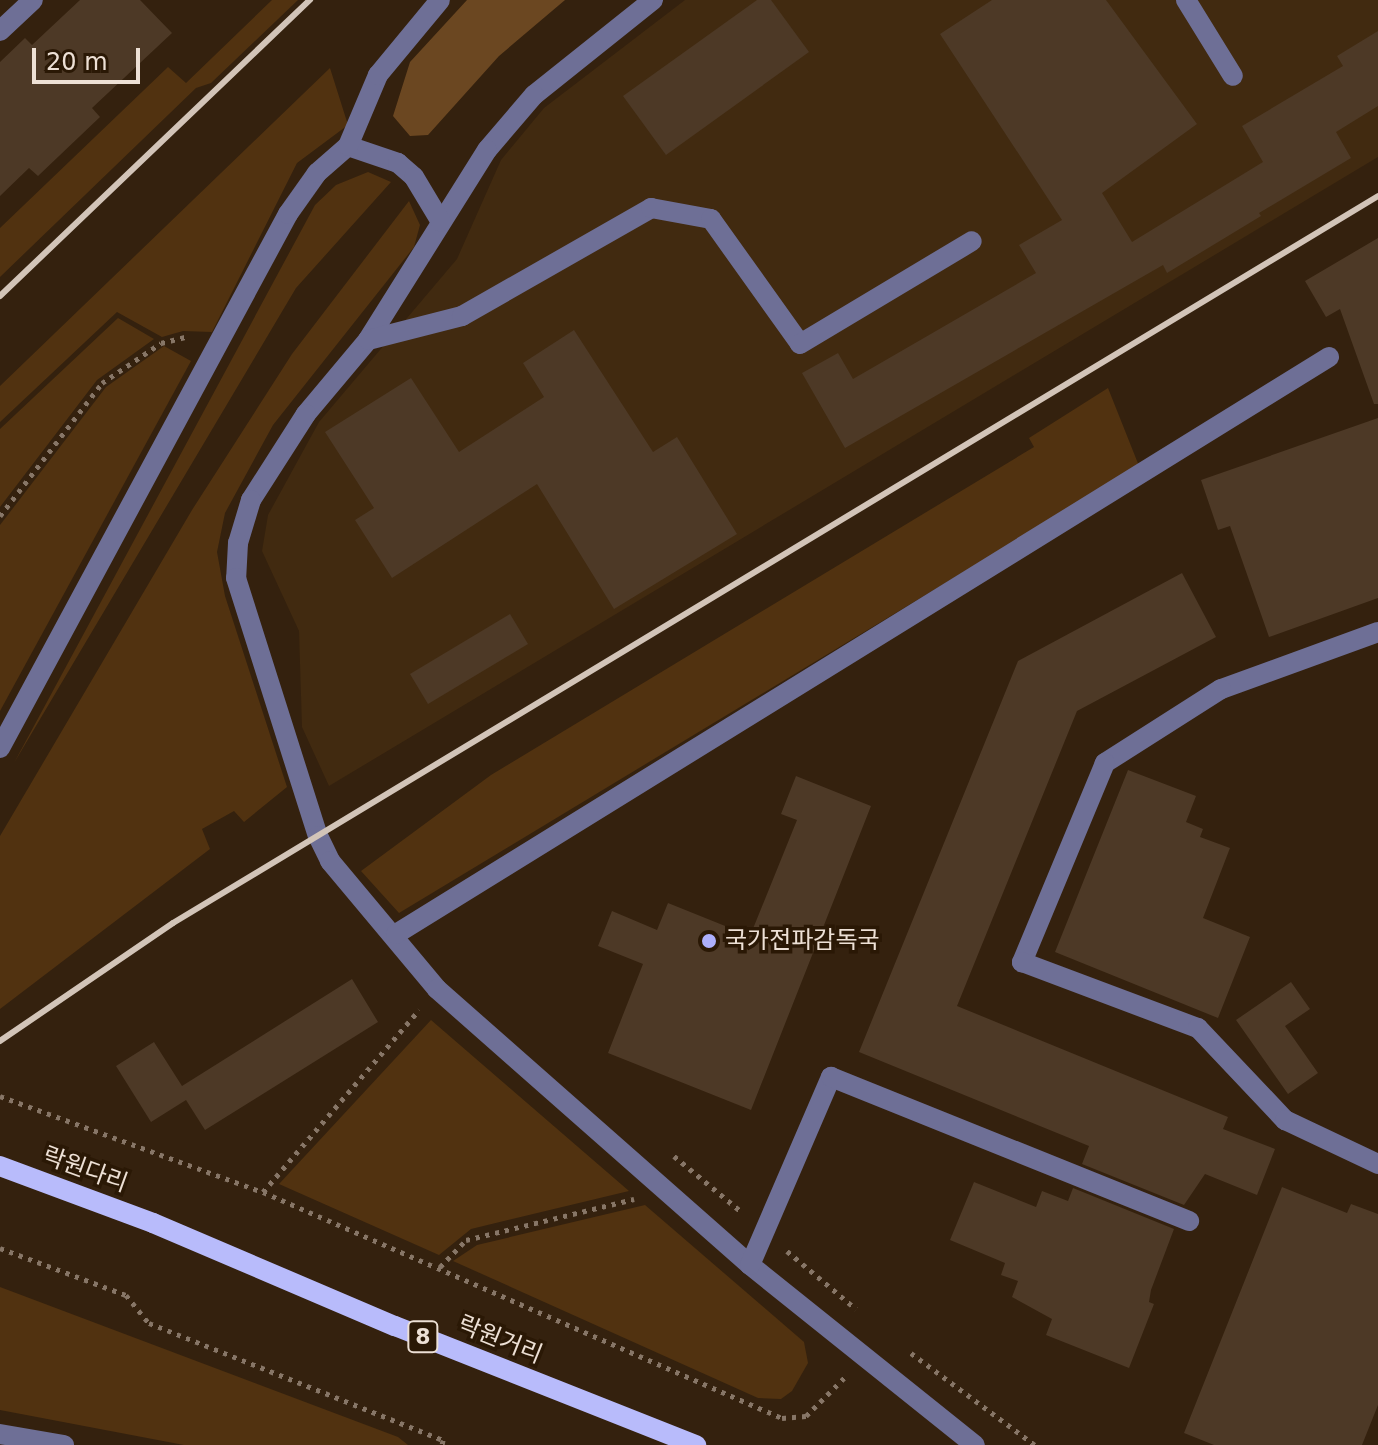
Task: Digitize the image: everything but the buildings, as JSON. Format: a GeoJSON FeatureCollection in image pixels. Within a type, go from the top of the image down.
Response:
{"type":"FeatureCollection","features":[{"type":"Feature","properties":{"kind":"main road","name":"락원다리"},"geometry":{"type":"LineString","coordinates":[[0,1166],[153,1223]]}},
{"type":"Feature","properties":{"kind":"main road","name":"락원거리"},"geometry":{"type":"LineString","coordinates":[[153,1223],[395,1326],[696,1445]]}},
{"type":"Feature","properties":{"kind":"street"},"geometry":{"type":"LineString","coordinates":[[0,31],[33,0]]}},
{"type":"Feature","properties":{"kind":"street"},"geometry":{"type":"LineString","coordinates":[[0,748],[288,214],[317,173],[348,146],[378,75],[440,0]]}},
{"type":"Feature","properties":{"kind":"street"},"geometry":{"type":"LineString","coordinates":[[653,0],[534,95],[487,150],[368,340],[306,414],[251,500],[238,543],[236,578],[318,836],[330,861],[396,934],[437,989],[750,1265],[975,1445]]}},
{"type":"Feature","properties":{"kind":"street"},"geometry":{"type":"LineString","coordinates":[[1186,0],[1233,76]]}},
{"type":"Feature","properties":{"kind":"street"},"geometry":{"type":"LineString","coordinates":[[348,146],[398,163],[414,177],[441,222]]}},
{"type":"Feature","properties":{"kind":"street"},"geometry":{"type":"LineString","coordinates":[[368,340],[462,316],[651,208],[711,219],[800,344],[972,241]]}},
{"type":"Feature","properties":{"kind":"street"},"geometry":{"type":"LineString","coordinates":[[396,934],[1136,481],[1329,357]]}},
{"type":"Feature","properties":{"kind":"street"},"geometry":{"type":"LineString","coordinates":[[1378,632],[1221,689],[1105,763],[1022,962],[1198,1028],[1285,1120],[1378,1164]]}},
{"type":"Feature","properties":{"kind":"street"},"geometry":{"type":"LineString","coordinates":[[750,1265],[831,1077],[1189,1221]]}},
{"type":"Feature","properties":{"kind":"street"},"geometry":{"type":"LineString","coordinates":[[0,1434],[64,1445]]}},
{"type":"Feature","properties":{"kind":"path"},"geometry":{"type":"LineString","coordinates":[[0,516],[102,383],[124,364],[184,336],[222,338]]}},
{"type":"Feature","properties":{"kind":"path"},"geometry":{"type":"LineString","coordinates":[[263,1192],[437,989]]}},
{"type":"Feature","properties":{"kind":"path"},"geometry":{"type":"LineString","coordinates":[[0,1096],[179,1158],[263,1192],[782,1418],[806,1416],[887,1336],[1035,1445]]}},
{"type":"Feature","properties":{"kind":"path"},"geometry":{"type":"LineString","coordinates":[[670,1152],[865,1317]]}},
{"type":"Feature","properties":{"kind":"path"},"geometry":{"type":"LineString","coordinates":[[440,1267],[466,1240],[620,1206],[658,1184]]}},
{"type":"Feature","properties":{"kind":"path"},"geometry":{"type":"LineString","coordinates":[[0,1248],[126,1295],[149,1323],[443,1440],[442,1445]]}},
{"type":"Feature","properties":{"kind":"shaded area"},"geometry":{"type":"Polygon","coordinates":[[[272,0],[298,0],[211,83],[196,88],[0,277],[0,228],[168,67],[186,83],[272,0]]]}},
{"type":"Feature","properties":{"kind":"shaded area"},"geometry":{"type":"Polygon","coordinates":[[[467,0],[565,0],[499,56],[428,135],[410,136],[393,116],[410,62],[467,0]]]}},
{"type":"Feature","properties":{"kind":"shaded area"},"geometry":{"type":"Polygon","coordinates":[[[685,0],[1378,0],[1378,157],[329,786],[302,727],[299,631],[262,551],[268,515],[319,422],[457,259],[501,160],[544,108],[685,0]]]}},
{"type":"Feature","properties":{"kind":"shaded area"},"geometry":{"type":"Polygon","coordinates":[[[330,68],[348,125],[297,163],[212,332],[183,331],[162,337],[117,312],[0,422],[0,386],[330,68]]]}},
{"type":"Feature","properties":{"kind":"shaded area"},"geometry":{"type":"Polygon","coordinates":[[[368,172],[391,182],[296,288],[14,763],[315,205],[336,185],[368,172]]]}},
{"type":"Feature","properties":{"kind":"shaded area"},"geometry":{"type":"Polygon","coordinates":[[[409,201],[420,225],[414,247],[273,425],[225,513],[217,552],[225,596],[287,787],[244,822],[234,811],[202,829],[210,849],[0,1009],[0,836],[192,510],[292,354],[409,201]]]}},
{"type":"Feature","properties":{"kind":"shaded area"},"geometry":{"type":"Polygon","coordinates":[[[118,318],[154,339],[97,380],[0,507],[0,429],[118,318]]]}},
{"type":"Feature","properties":{"kind":"shaded area"},"geometry":{"type":"Polygon","coordinates":[[[164,346],[191,361],[0,711],[0,525],[106,387],[164,346]]]}},
{"type":"Feature","properties":{"kind":"shaded area"},"geometry":{"type":"Polygon","coordinates":[[[1108,388],[1139,466],[399,913],[361,871],[491,775],[1034,447],[1029,438],[1108,388]]]}},
{"type":"Feature","properties":{"kind":"shaded area"},"geometry":{"type":"Polygon","coordinates":[[[431,1020],[629,1191],[471,1229],[439,1255],[279,1184],[431,1020]]]}},
{"type":"Feature","properties":{"kind":"shaded area"},"geometry":{"type":"Polygon","coordinates":[[[645,1205],[804,1342],[808,1363],[792,1391],[781,1399],[758,1398],[453,1261],[477,1245],[645,1205]]]}},
{"type":"Feature","properties":{"kind":"shaded area"},"geometry":{"type":"Polygon","coordinates":[[[0,1287],[398,1437],[408,1445],[184,1445],[0,1410],[0,1287]]]}},
{"type":"Feature","properties":{"kind":"railway"},"geometry":{"type":"LineString","coordinates":[[0,296],[310,0]]}},
{"type":"Feature","properties":{"kind":"railway"},"geometry":{"type":"LineString","coordinates":[[0,1041],[173,923],[1378,196]]}},
{"type":"Feature","properties":{"kind":"place","name":"국가전파감독국"},"geometry":{"type":"Point","coordinates":[709,941]}}]}
